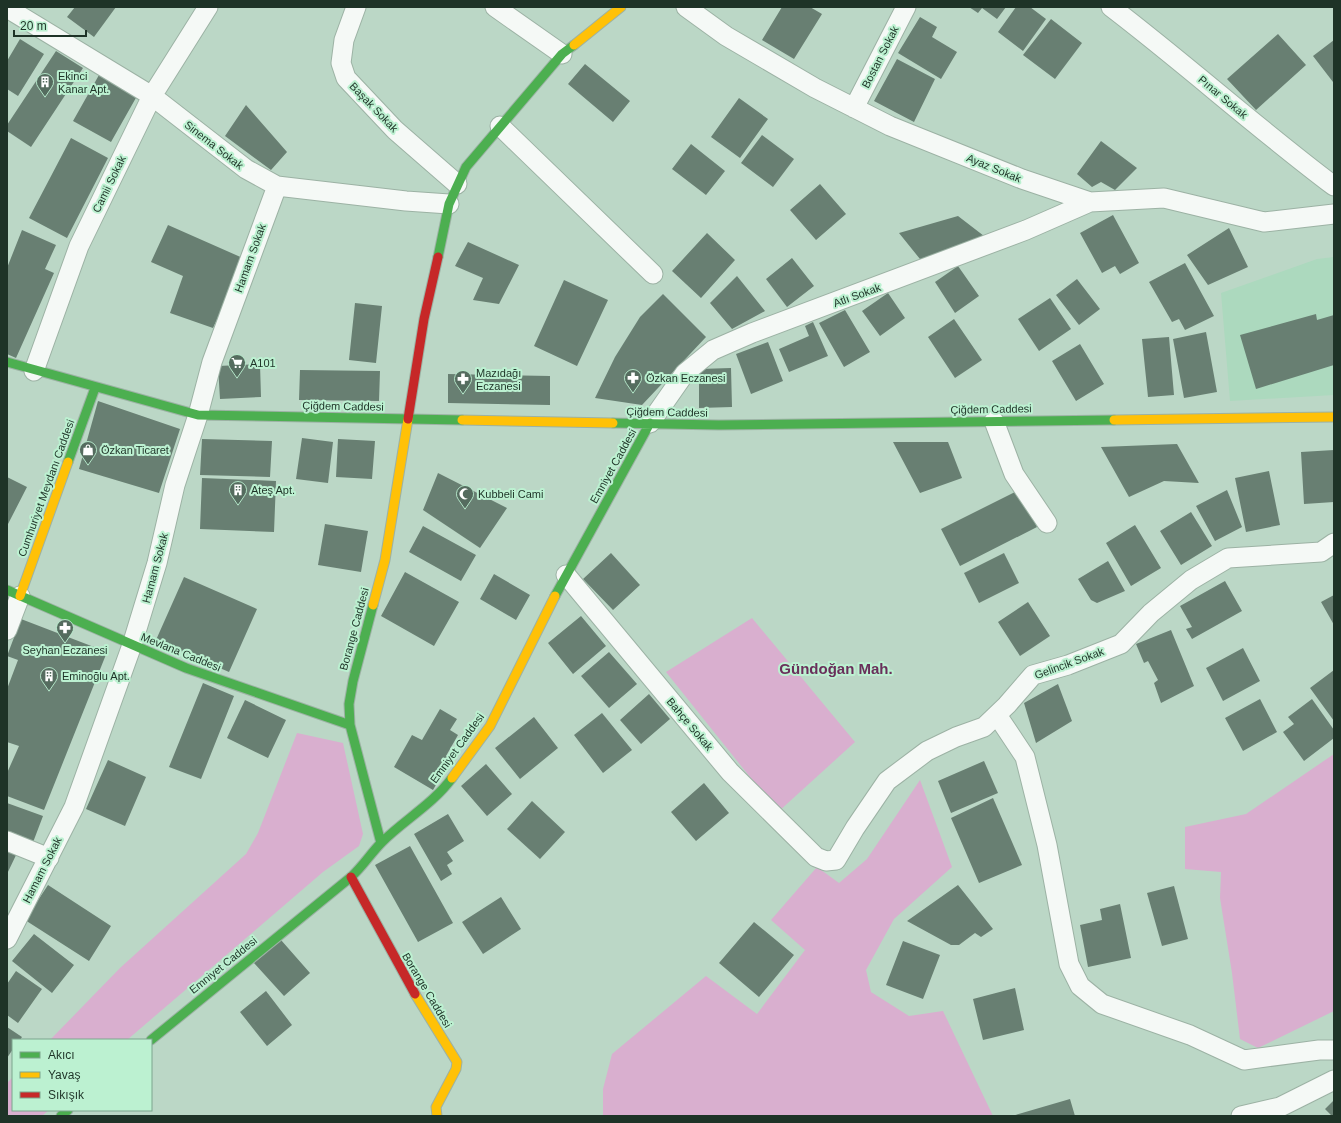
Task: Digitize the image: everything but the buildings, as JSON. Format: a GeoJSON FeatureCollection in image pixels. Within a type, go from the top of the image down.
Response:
{"type":"FeatureCollection","features":[{"type":"Feature","properties":{"kind":"street","name":"Camii Sokak"},"geometry":{"type":"LineString","coordinates":[[34,371],[78,246],[152,96],[208,7]]}},
{"type":"Feature","properties":{"kind":"street","name":"Başak Sokak"},"geometry":{"type":"LineString","coordinates":[[356,7],[344,40],[342,63],[346,78],[395,130],[458,184]]}},
{"type":"Feature","properties":{"kind":"street"},"geometry":{"type":"LineString","coordinates":[[495,7],[562,54]]}},
{"type":"Feature","properties":{"kind":"street","name":"Borange Caddesi"},"geometry":{"type":"LineString","coordinates":[[381,843],[350,725],[349,704],[352,681],[385,560],[424,319],[449,204],[466,167],[562,54],[621,7]]}},
{"type":"Feature","properties":{"kind":"street","name":"Ayaz Sokak"},"geometry":{"type":"LineString","coordinates":[[686,7],[726,36],[815,88],[890,126],[1015,176],[1090,202],[1164,198],[1264,222],[1334,214]]}},
{"type":"Feature","properties":{"kind":"street","name":"Bostan Sokak"},"geometry":{"type":"LineString","coordinates":[[854,108],[906,7]]}},
{"type":"Feature","properties":{"kind":"street","name":"Pınar Sokak"},"geometry":{"type":"LineString","coordinates":[[1111,7],[1156,41],[1288,152],[1334,186]]}},
{"type":"Feature","properties":{"kind":"street","name":"Sinema Sokak"},"geometry":{"type":"LineString","coordinates":[[7,8],[152,96],[246,169],[277,186],[406,201],[449,204]]}},
{"type":"Feature","properties":{"kind":"street"},"geometry":{"type":"LineString","coordinates":[[500,126],[654,274]]}},
{"type":"Feature","properties":{"kind":"street","name":"Hamam Sokak"},"geometry":{"type":"LineString","coordinates":[[7,939],[74,807],[132,645],[157,563],[175,485],[198,415],[212,362],[277,186]]}},
{"type":"Feature","properties":{"kind":"street","name":"Atlı Sokak"},"geometry":{"type":"LineString","coordinates":[[650,423],[685,373],[713,350],[1026,230],[1090,202]]}},
{"type":"Feature","properties":{"kind":"street","name":"Çiğdem Caddesi"},"geometry":{"type":"LineString","coordinates":[[7,362],[95,388],[198,415],[719,425],[1334,417]]}},
{"type":"Feature","properties":{"kind":"street","name":"Cumhuriyet Meydanı Caddesi"},"geometry":{"type":"LineString","coordinates":[[14,593],[95,388]]}},
{"type":"Feature","properties":{"kind":"street"},"geometry":{"type":"LineString","coordinates":[[994,421],[1014,474],[1047,523]]}},
{"type":"Feature","properties":{"kind":"street","name":"Emniyet Caddesi"},"geometry":{"type":"LineString","coordinates":[[152,1039],[351,877],[364,865],[381,843],[443,790],[490,726],[566,575],[650,423]]}},
{"type":"Feature","properties":{"kind":"street","name":"Gelincik Sokak"},"geometry":{"type":"LineString","coordinates":[[826,861],[836,860],[855,828],[887,781],[927,752],[956,737],[984,727],[997,715],[1033,675],[1068,665],[1121,644],[1151,613],[1191,580],[1228,558],[1321,552],[1334,543]]}},
{"type":"Feature","properties":{"kind":"street","name":"Bahçe Sokak"},"geometry":{"type":"LineString","coordinates":[[566,575],[730,772],[816,857],[826,861]]}},
{"type":"Feature","properties":{"kind":"street"},"geometry":{"type":"LineString","coordinates":[[7,630],[14,593]]}},
{"type":"Feature","properties":{"kind":"street","name":"Mevlana Caddesi"},"geometry":{"type":"LineString","coordinates":[[14,593],[186,668],[350,725]]}},
{"type":"Feature","properties":{"kind":"street"},"geometry":{"type":"LineString","coordinates":[[997,715],[1025,757],[1047,845],[1069,964],[1080,986],[1102,1004],[1190,1035],[1244,1060],[1319,1050],[1334,1050]]}},
{"type":"Feature","properties":{"kind":"street"},"geometry":{"type":"LineString","coordinates":[[7,841],[49,858]]}},
{"type":"Feature","properties":{"kind":"street","name":"Borange Caddesi"},"geometry":{"type":"LineString","coordinates":[[351,877],[398,966],[457,1062],[456,1070],[436,1107],[437,1116]]}},
{"type":"Feature","properties":{"kind":"street"},"geometry":{"type":"LineString","coordinates":[[1241,1116],[1280,1107],[1334,1080]]}},
{"type":"Feature","properties":{"kind":"shaded area"},"geometry":{"type":"Polygon","coordinates":[[[1334,257],[1334,395],[1230,401],[1221,293],[1317,259],[1334,257]]]}},
{"type":"Feature","properties":{"kind":"shaded area"},"geometry":{"type":"Polygon","coordinates":[[[752,618],[855,742],[778,812],[666,672],[752,618]]]}},
{"type":"Feature","properties":{"kind":"shaded area"},"geometry":{"type":"Polygon","coordinates":[[[297,733],[343,743],[363,834],[359,846],[323,872],[128,1039],[51,1039],[120,968],[246,854],[258,833],[297,733]]]}},
{"type":"Feature","properties":{"kind":"shaded area"},"geometry":{"type":"Polygon","coordinates":[[[1334,754],[1334,1011],[1258,1048],[1240,1039],[1232,973],[1220,898],[1221,872],[1185,869],[1185,827],[1246,814],[1334,754]]]}},
{"type":"Feature","properties":{"kind":"shaded area"},"geometry":{"type":"Polygon","coordinates":[[[920,780],[952,867],[894,919],[866,970],[871,992],[909,1016],[943,1011],[993,1116],[603,1116],[603,1089],[612,1054],[706,976],[757,1014],[805,950],[771,920],[817,867],[839,883],[867,859],[920,780]]]}},
{"type":"Feature","properties":{"kind":"shaded area"},"geometry":{"type":"Polygon","coordinates":[[[12,1078],[12,1111],[48,1111],[42,1116],[7,1116],[7,1083],[12,1078]]]}},
{"type":"Feature","properties":{"kind":"traffic: fast"},"geometry":{"type":"LineString","coordinates":[[438,257],[449,204],[466,167],[562,54],[574,45]]}},
{"type":"Feature","properties":{"kind":"traffic: fast"},"geometry":{"type":"LineString","coordinates":[[7,362],[198,415],[462,420]]}},
{"type":"Feature","properties":{"kind":"traffic: fast"},"geometry":{"type":"LineString","coordinates":[[68,462],[95,388]]}},
{"type":"Feature","properties":{"kind":"traffic: fast"},"geometry":{"type":"LineString","coordinates":[[613,423],[719,425],[1114,420]]}},
{"type":"Feature","properties":{"kind":"traffic: fast"},"geometry":{"type":"LineString","coordinates":[[555,596],[650,423]]}},
{"type":"Feature","properties":{"kind":"traffic: fast"},"geometry":{"type":"LineString","coordinates":[[7,590],[186,668],[350,725]]}},
{"type":"Feature","properties":{"kind":"traffic: fast"},"geometry":{"type":"LineString","coordinates":[[373,605],[353,681],[349,704],[350,725],[381,843]]}},
{"type":"Feature","properties":{"kind":"traffic: fast"},"geometry":{"type":"LineString","coordinates":[[152,1039],[351,877],[382,842],[436,796],[452,778]]}},
{"type":"Feature","properties":{"kind":"traffic: fast"},"geometry":{"type":"LineString","coordinates":[[61,1116],[67,1111]]}},
{"type":"Feature","properties":{"kind":"traffic: slow"},"geometry":{"type":"LineString","coordinates":[[574,45],[621,7]]}},
{"type":"Feature","properties":{"kind":"traffic: slow"},"geometry":{"type":"LineString","coordinates":[[1114,420],[1334,417]]}},
{"type":"Feature","properties":{"kind":"traffic: slow"},"geometry":{"type":"LineString","coordinates":[[373,605],[385,560],[408,419]]}},
{"type":"Feature","properties":{"kind":"traffic: slow"},"geometry":{"type":"LineString","coordinates":[[462,420],[613,423]]}},
{"type":"Feature","properties":{"kind":"traffic: slow"},"geometry":{"type":"LineString","coordinates":[[20,596],[68,462]]}},
{"type":"Feature","properties":{"kind":"traffic: slow"},"geometry":{"type":"LineString","coordinates":[[452,778],[490,726],[555,596]]}},
{"type":"Feature","properties":{"kind":"traffic: slow"},"geometry":{"type":"LineString","coordinates":[[415,994],[457,1062],[456,1069],[436,1107],[437,1116]]}},
{"type":"Feature","properties":{"kind":"traffic: jam"},"geometry":{"type":"LineString","coordinates":[[408,419],[424,319],[438,257]]}},
{"type":"Feature","properties":{"kind":"traffic: jam"},"geometry":{"type":"LineString","coordinates":[[351,877],[415,994]]}},
{"type":"Feature","properties":{"kind":"place","name":"Ekinci Kanar Apt."},"geometry":{"type":"Point","coordinates":[45,97]}},
{"type":"Feature","properties":{"kind":"place","name":"A101"},"geometry":{"type":"Point","coordinates":[237,378]}},
{"type":"Feature","properties":{"kind":"place","name":"Özkan Eczanesi"},"geometry":{"type":"Point","coordinates":[633,393]}},
{"type":"Feature","properties":{"kind":"place","name":"Mazıdağı Eczanesi"},"geometry":{"type":"Point","coordinates":[463,394]}},
{"type":"Feature","properties":{"kind":"place","name":"Özkan Ticaret"},"geometry":{"type":"Point","coordinates":[88,465]}},
{"type":"Feature","properties":{"kind":"place","name":"Ateş Apt."},"geometry":{"type":"Point","coordinates":[238,505]}},
{"type":"Feature","properties":{"kind":"place","name":"Kubbeli Cami"},"geometry":{"type":"Point","coordinates":[465,509]}},
{"type":"Feature","properties":{"kind":"place","name":"Seyhan Eczanesi"},"geometry":{"type":"Point","coordinates":[65,643]}},
{"type":"Feature","properties":{"kind":"place","name":"Eminoğlu Apt."},"geometry":{"type":"Point","coordinates":[49,691]}},
{"type":"Feature","properties":{"kind":"district","name":"Gündoğan Mah."},"geometry":{"type":"Point","coordinates":[836,669]}}]}
